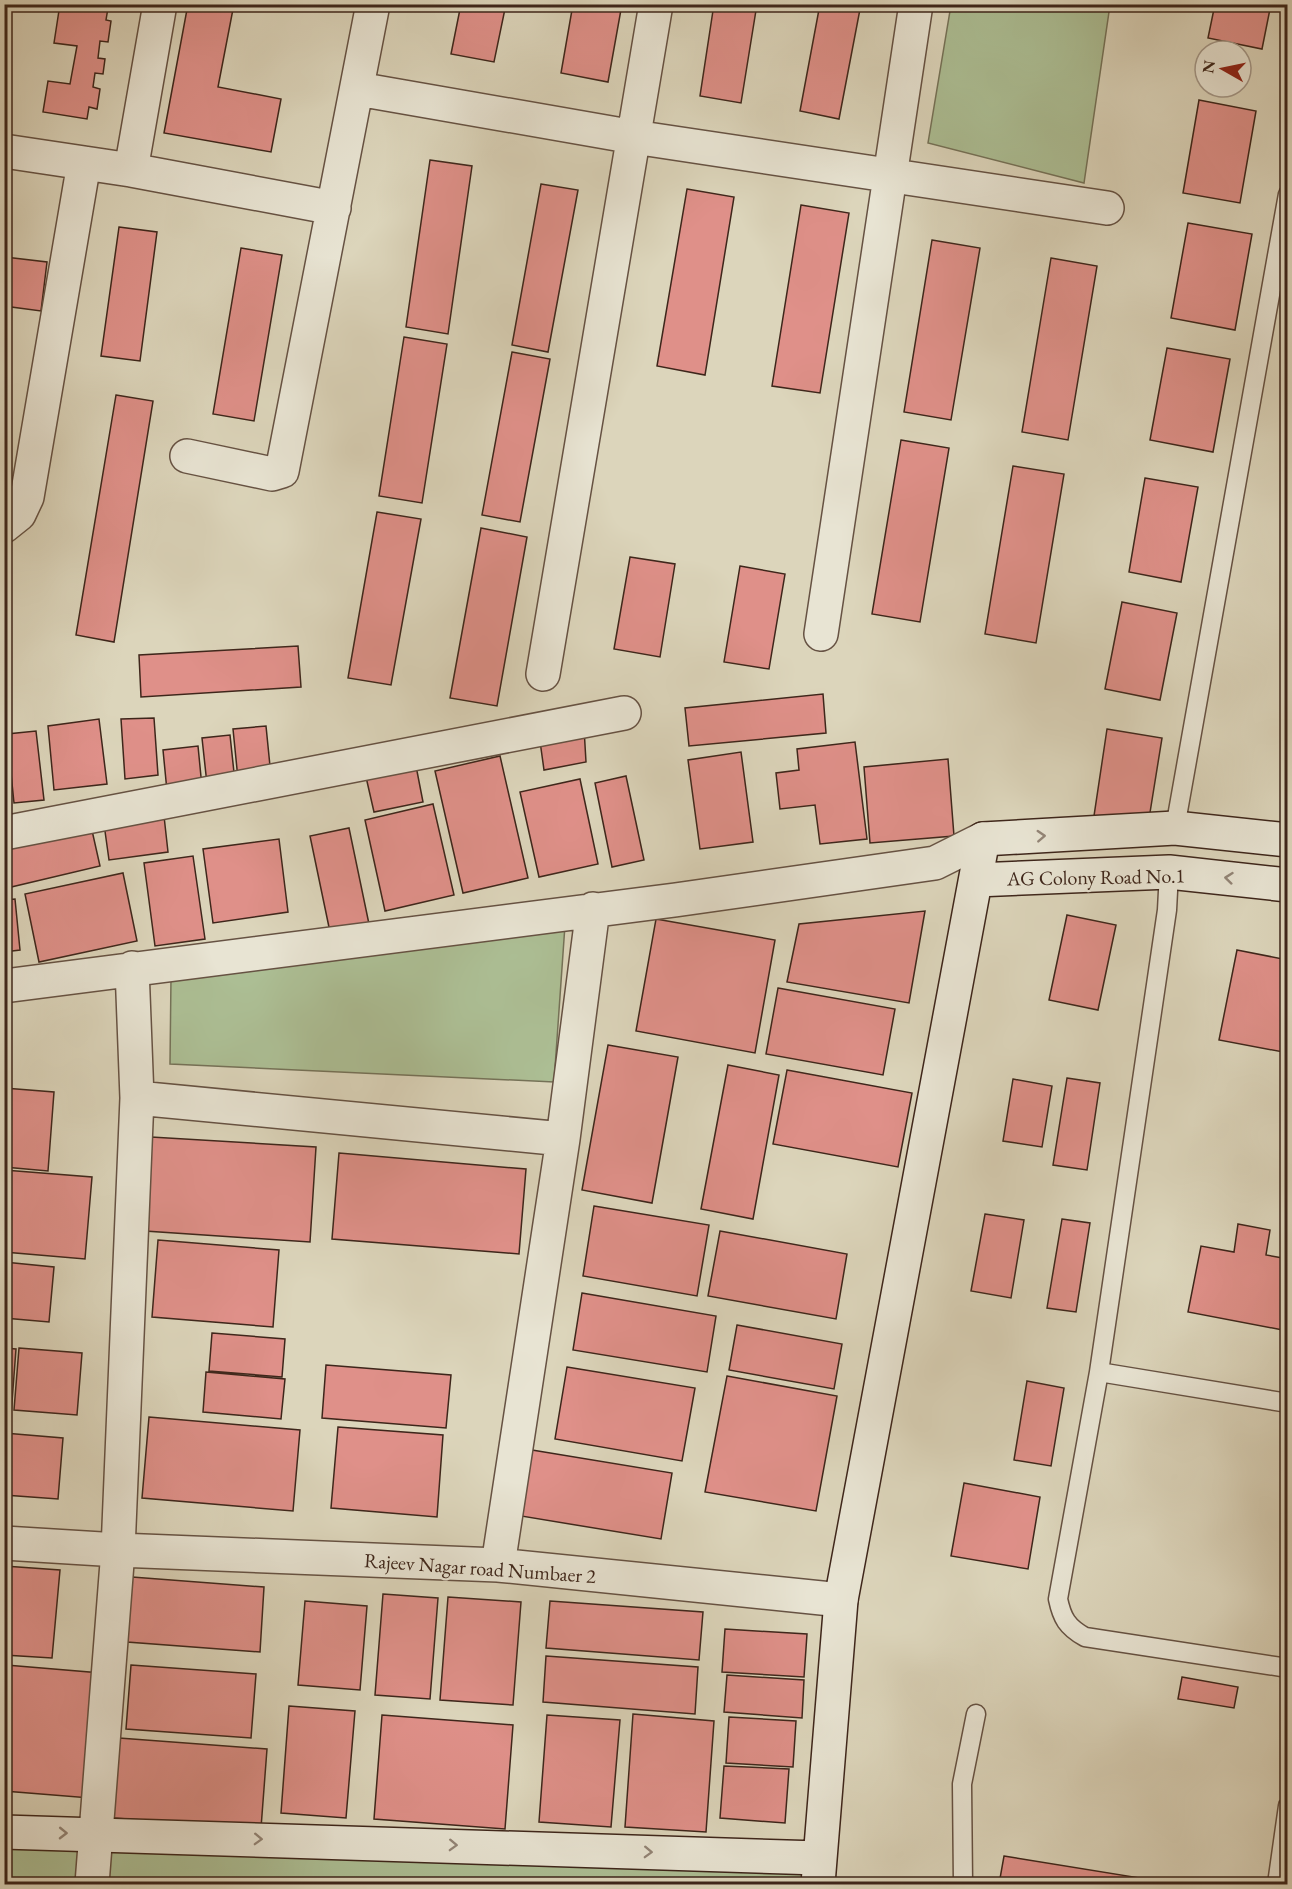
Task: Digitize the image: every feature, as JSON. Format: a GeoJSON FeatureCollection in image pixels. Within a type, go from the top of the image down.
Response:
{"type":"FeatureCollection","features":[{"type":"Feature","properties":{"kind":"street"},"geometry":{"type":"LineString","coordinates":[[131,170],[160,4]]}},
{"type":"Feature","properties":{"kind":"street"},"geometry":{"type":"LineString","coordinates":[[187,456],[272,474],[282,471],[373,4]]}},
{"type":"Feature","properties":{"kind":"street"},"geometry":{"type":"LineString","coordinates":[[543,674],[656,4]]}},
{"type":"Feature","properties":{"kind":"street"},"geometry":{"type":"LineString","coordinates":[[821,634],[888,174],[916,4]]}},
{"type":"Feature","properties":{"kind":"street"},"geometry":{"type":"LineString","coordinates":[[358,89],[634,137],[1107,208]]}},
{"type":"Feature","properties":{"kind":"street"},"geometry":{"type":"LineString","coordinates":[[4,150],[131,170],[334,207]]}},
{"type":"Feature","properties":{"kind":"street"},"geometry":{"type":"LineString","coordinates":[[4,526],[19,514],[27,497],[84,163]]}},
{"type":"Feature","properties":{"kind":"street"},"geometry":{"type":"LineString","coordinates":[[4,833],[624,713]]}},
{"type":"Feature","properties":{"kind":"street","name":"AG Colony Road No.1"},"geometry":{"type":"LineString","coordinates":[[983,839],[1175,828],[1287,840]]}},
{"type":"Feature","properties":{"kind":"street"},"geometry":{"type":"LineString","coordinates":[[4,986],[935,863],[983,839]]}},
{"type":"Feature","properties":{"kind":"street"},"geometry":{"type":"LineString","coordinates":[[4,1832],[96,1833],[818,1871],[841,1600],[983,839]]}},
{"type":"Feature","properties":{"kind":"street"},"geometry":{"type":"LineString","coordinates":[[935,863],[976,880]]}},
{"type":"Feature","properties":{"kind":"street","name":"AG Colony Road No.1"},"geometry":{"type":"LineString","coordinates":[[976,880],[1169,872],[1287,885]]}},
{"type":"Feature","properties":{"kind":"street"},"geometry":{"type":"LineString","coordinates":[[498,1565],[563,1139],[593,909]]}},
{"type":"Feature","properties":{"kind":"street"},"geometry":{"type":"LineString","coordinates":[[92,1884],[118,1550],[137,1098],[132,968]]}},
{"type":"Feature","properties":{"kind":"street"},"geometry":{"type":"LineString","coordinates":[[137,1098],[563,1139]]}},
{"type":"Feature","properties":{"kind":"street","name":"Rajeev Nagar road Numbaer 2"},"geometry":{"type":"LineString","coordinates":[[4,1543],[118,1550],[498,1565],[841,1600]]}},
{"type":"Feature","properties":{"kind":"lane"},"geometry":{"type":"LineString","coordinates":[[1175,828],[1287,194]]}},
{"type":"Feature","properties":{"kind":"lane"},"geometry":{"type":"LineString","coordinates":[[1169,872],[1165,922],[1099,1372],[1058,1599],[1062,1616],[1070,1628],[1084,1636],[1287,1668]]}},
{"type":"Feature","properties":{"kind":"lane"},"geometry":{"type":"LineString","coordinates":[[1099,1372],[1287,1403]]}},
{"type":"Feature","properties":{"kind":"lane"},"geometry":{"type":"LineString","coordinates":[[963,1884],[962,1784],[976,1714]]}},
{"type":"Feature","properties":{"kind":"lane"},"geometry":{"type":"LineString","coordinates":[[1277,1884],[1287,1806]]}},
{"type":"Feature","properties":{"kind":"green space"},"geometry":{"type":"Polygon","coordinates":[[[951,5],[1110,5],[1084,183],[928,143],[951,5]]]}},
{"type":"Feature","properties":{"kind":"green space"},"geometry":{"type":"Polygon","coordinates":[[[565,925],[554,1082],[170,1064],[171,978],[565,925]]]}},
{"type":"Feature","properties":{"kind":"green space"},"geometry":{"type":"Polygon","coordinates":[[[5,1832],[819,1858],[818,1884],[5,1884],[5,1832]]]}},
{"type":"Feature","properties":{"kind":"building"},"geometry":{"type":"Polygon","coordinates":[[[4,4],[8,4],[6,15],[10,16],[8,28],[4,28],[4,4]]]}},
{"type":"Feature","properties":{"kind":"building"},"geometry":{"type":"Polygon","coordinates":[[[60,4],[108,8],[106,20],[111,21],[108,42],[100,41],[98,58],[105,59],[103,74],[95,73],[93,87],[100,89],[97,109],[89,107],[87,119],[43,112],[48,81],[70,84],[77,46],[54,43],[60,4]]]}},
{"type":"Feature","properties":{"kind":"building"},"geometry":{"type":"Polygon","coordinates":[[[188,4],[234,4],[218,87],[281,99],[271,152],[164,133],[188,4]]]}},
{"type":"Feature","properties":{"kind":"building"},"geometry":{"type":"Polygon","coordinates":[[[461,4],[506,4],[494,62],[451,54],[461,4]]]}},
{"type":"Feature","properties":{"kind":"building"},"geometry":{"type":"Polygon","coordinates":[[[573,4],[622,4],[608,82],[561,73],[573,4]]]}},
{"type":"Feature","properties":{"kind":"building"},"geometry":{"type":"Polygon","coordinates":[[[714,4],[757,4],[741,103],[700,96],[714,4]]]}},
{"type":"Feature","properties":{"kind":"building"},"geometry":{"type":"Polygon","coordinates":[[[820,4],[861,4],[839,119],[800,111],[820,4]]]}},
{"type":"Feature","properties":{"kind":"building"},"geometry":{"type":"Polygon","coordinates":[[[1215,4],[1271,4],[1262,49],[1253,47],[1253,39],[1208,38],[1215,4]]]}},
{"type":"Feature","properties":{"kind":"building"},"geometry":{"type":"Polygon","coordinates":[[[1199,100],[1256,111],[1240,203],[1183,193],[1199,100]]]}},
{"type":"Feature","properties":{"kind":"building"},"geometry":{"type":"Polygon","coordinates":[[[430,160],[472,166],[448,334],[406,327],[430,160]]]}},
{"type":"Feature","properties":{"kind":"building"},"geometry":{"type":"Polygon","coordinates":[[[541,184],[578,190],[548,352],[512,345],[541,184]]]}},
{"type":"Feature","properties":{"kind":"building"},"geometry":{"type":"Polygon","coordinates":[[[687,189],[734,197],[705,375],[657,366],[687,189]]]}},
{"type":"Feature","properties":{"kind":"building"},"geometry":{"type":"Polygon","coordinates":[[[801,205],[849,213],[820,393],[772,386],[801,205]]]}},
{"type":"Feature","properties":{"kind":"building"},"geometry":{"type":"Polygon","coordinates":[[[1188,223],[1252,234],[1235,330],[1171,318],[1188,223]]]}},
{"type":"Feature","properties":{"kind":"building"},"geometry":{"type":"Polygon","coordinates":[[[119,227],[157,232],[140,361],[101,356],[119,227]]]}},
{"type":"Feature","properties":{"kind":"building"},"geometry":{"type":"Polygon","coordinates":[[[932,240],[980,248],[951,420],[904,412],[932,240]]]}},
{"type":"Feature","properties":{"kind":"building"},"geometry":{"type":"Polygon","coordinates":[[[241,248],[282,255],[254,421],[213,414],[241,248]]]}},
{"type":"Feature","properties":{"kind":"building"},"geometry":{"type":"Polygon","coordinates":[[[5,257],[47,262],[41,311],[4,306],[5,257]]]}},
{"type":"Feature","properties":{"kind":"building"},"geometry":{"type":"Polygon","coordinates":[[[1051,258],[1097,266],[1068,440],[1022,432],[1051,258]]]}},
{"type":"Feature","properties":{"kind":"building"},"geometry":{"type":"Polygon","coordinates":[[[404,337],[447,344],[422,503],[379,496],[404,337]]]}},
{"type":"Feature","properties":{"kind":"building"},"geometry":{"type":"Polygon","coordinates":[[[1167,348],[1230,359],[1213,452],[1150,440],[1167,348]]]}},
{"type":"Feature","properties":{"kind":"building"},"geometry":{"type":"Polygon","coordinates":[[[512,352],[550,359],[520,522],[482,515],[512,352]]]}},
{"type":"Feature","properties":{"kind":"building"},"geometry":{"type":"Polygon","coordinates":[[[116,395],[153,401],[114,642],[76,635],[116,395]]]}},
{"type":"Feature","properties":{"kind":"building"},"geometry":{"type":"Polygon","coordinates":[[[901,440],[949,448],[920,622],[872,614],[901,440]]]}},
{"type":"Feature","properties":{"kind":"building"},"geometry":{"type":"Polygon","coordinates":[[[1013,466],[1064,474],[1036,643],[985,634],[1013,466]]]}},
{"type":"Feature","properties":{"kind":"building"},"geometry":{"type":"Polygon","coordinates":[[[1145,478],[1198,487],[1181,582],[1129,572],[1145,478]]]}},
{"type":"Feature","properties":{"kind":"building"},"geometry":{"type":"Polygon","coordinates":[[[377,512],[421,519],[391,685],[348,678],[377,512]]]}},
{"type":"Feature","properties":{"kind":"building"},"geometry":{"type":"Polygon","coordinates":[[[481,528],[527,537],[497,706],[450,698],[481,528]]]}},
{"type":"Feature","properties":{"kind":"building"},"geometry":{"type":"Polygon","coordinates":[[[630,557],[675,564],[660,657],[614,649],[630,557]]]}},
{"type":"Feature","properties":{"kind":"building"},"geometry":{"type":"Polygon","coordinates":[[[740,566],[785,574],[769,669],[724,662],[740,566]]]}},
{"type":"Feature","properties":{"kind":"building"},"geometry":{"type":"Polygon","coordinates":[[[1122,602],[1177,613],[1160,700],[1105,689],[1122,602]]]}},
{"type":"Feature","properties":{"kind":"building"},"geometry":{"type":"Polygon","coordinates":[[[298,646],[301,687],[141,697],[139,655],[298,646]]]}},
{"type":"Feature","properties":{"kind":"building"},"geometry":{"type":"Polygon","coordinates":[[[823,694],[826,733],[689,746],[685,708],[823,694]]]}},
{"type":"Feature","properties":{"kind":"building"},"geometry":{"type":"Polygon","coordinates":[[[154,718],[158,775],[125,779],[121,719],[154,718]]]}},
{"type":"Feature","properties":{"kind":"building"},"geometry":{"type":"Polygon","coordinates":[[[99,719],[107,784],[54,790],[48,726],[99,719]]]}},
{"type":"Feature","properties":{"kind":"building"},"geometry":{"type":"Polygon","coordinates":[[[266,726],[271,776],[238,779],[233,729],[266,726]]]}},
{"type":"Feature","properties":{"kind":"building"},"geometry":{"type":"Polygon","coordinates":[[[584,728],[586,762],[544,770],[539,734],[584,728]]]}},
{"type":"Feature","properties":{"kind":"building"},"geometry":{"type":"Polygon","coordinates":[[[1107,729],[1162,738],[1148,825],[1094,816],[1107,729]]]}},
{"type":"Feature","properties":{"kind":"building"},"geometry":{"type":"Polygon","coordinates":[[[36,731],[44,800],[14,803],[7,734],[36,731]]]}},
{"type":"Feature","properties":{"kind":"building"},"geometry":{"type":"Polygon","coordinates":[[[230,735],[235,782],[207,784],[202,738],[230,735]]]}},
{"type":"Feature","properties":{"kind":"building"},"geometry":{"type":"Polygon","coordinates":[[[855,742],[867,839],[820,844],[815,805],[780,809],[776,773],[799,770],[797,749],[855,742]]]}},
{"type":"Feature","properties":{"kind":"building"},"geometry":{"type":"Polygon","coordinates":[[[198,746],[202,787],[167,791],[163,750],[198,746]]]}},
{"type":"Feature","properties":{"kind":"building"},"geometry":{"type":"Polygon","coordinates":[[[741,752],[753,842],[700,849],[688,760],[741,752]]]}},
{"type":"Feature","properties":{"kind":"building"},"geometry":{"type":"Polygon","coordinates":[[[500,756],[528,878],[463,893],[435,771],[500,756]]]}},
{"type":"Feature","properties":{"kind":"building"},"geometry":{"type":"Polygon","coordinates":[[[4,757],[9,804],[4,804],[4,757]]]}},
{"type":"Feature","properties":{"kind":"building"},"geometry":{"type":"Polygon","coordinates":[[[948,759],[954,836],[870,843],[864,767],[948,759]]]}},
{"type":"Feature","properties":{"kind":"building"},"geometry":{"type":"Polygon","coordinates":[[[416,766],[423,802],[374,812],[366,777],[416,766]]]}},
{"type":"Feature","properties":{"kind":"building"},"geometry":{"type":"Polygon","coordinates":[[[626,776],[644,860],[612,867],[595,783],[626,776]]]}},
{"type":"Feature","properties":{"kind":"building"},"geometry":{"type":"Polygon","coordinates":[[[580,779],[598,864],[539,877],[520,792],[580,779]]]}},
{"type":"Feature","properties":{"kind":"building"},"geometry":{"type":"Polygon","coordinates":[[[433,804],[454,895],[385,911],[365,820],[433,804]]]}},
{"type":"Feature","properties":{"kind":"building"},"geometry":{"type":"Polygon","coordinates":[[[164,816],[168,852],[109,860],[104,824],[164,816]]]}},
{"type":"Feature","properties":{"kind":"building"},"geometry":{"type":"Polygon","coordinates":[[[91,826],[100,866],[7,888],[4,847],[91,826]]]}},
{"type":"Feature","properties":{"kind":"building"},"geometry":{"type":"Polygon","coordinates":[[[349,828],[369,924],[330,932],[310,836],[349,828]]]}},
{"type":"Feature","properties":{"kind":"building"},"geometry":{"type":"Polygon","coordinates":[[[279,839],[288,912],[213,923],[203,849],[279,839]]]}},
{"type":"Feature","properties":{"kind":"building"},"geometry":{"type":"Polygon","coordinates":[[[193,856],[205,939],[155,946],[144,863],[193,856]]]}},
{"type":"Feature","properties":{"kind":"building"},"geometry":{"type":"Polygon","coordinates":[[[123,873],[137,941],[39,962],[25,894],[123,873]]]}},
{"type":"Feature","properties":{"kind":"building"},"geometry":{"type":"Polygon","coordinates":[[[15,899],[20,950],[4,952],[4,900],[15,899]]]}},
{"type":"Feature","properties":{"kind":"building"},"geometry":{"type":"Polygon","coordinates":[[[925,911],[909,1003],[787,982],[799,924],[925,911]]]}},
{"type":"Feature","properties":{"kind":"building"},"geometry":{"type":"Polygon","coordinates":[[[1067,915],[1116,925],[1098,1010],[1049,1000],[1067,915]]]}},
{"type":"Feature","properties":{"kind":"building"},"geometry":{"type":"Polygon","coordinates":[[[656,919],[775,940],[755,1053],[636,1031],[656,919]]]}},
{"type":"Feature","properties":{"kind":"building"},"geometry":{"type":"Polygon","coordinates":[[[1237,950],[1288,960],[1288,1031],[1283,1052],[1219,1040],[1237,950]]]}},
{"type":"Feature","properties":{"kind":"building"},"geometry":{"type":"Polygon","coordinates":[[[778,988],[895,1009],[883,1075],[766,1054],[778,988]]]}},
{"type":"Feature","properties":{"kind":"building"},"geometry":{"type":"Polygon","coordinates":[[[608,1045],[678,1057],[652,1203],[582,1190],[608,1045]]]}},
{"type":"Feature","properties":{"kind":"building"},"geometry":{"type":"Polygon","coordinates":[[[728,1065],[779,1075],[753,1219],[701,1209],[728,1065]]]}},
{"type":"Feature","properties":{"kind":"building"},"geometry":{"type":"Polygon","coordinates":[[[787,1070],[912,1093],[898,1167],[773,1144],[787,1070]]]}},
{"type":"Feature","properties":{"kind":"building"},"geometry":{"type":"Polygon","coordinates":[[[1067,1078],[1100,1083],[1087,1170],[1053,1165],[1067,1078]]]}},
{"type":"Feature","properties":{"kind":"building"},"geometry":{"type":"Polygon","coordinates":[[[1013,1079],[1052,1086],[1042,1147],[1003,1141],[1013,1079]]]}},
{"type":"Feature","properties":{"kind":"building"},"geometry":{"type":"Polygon","coordinates":[[[4,1088],[54,1092],[48,1171],[4,1167],[4,1088]]]}},
{"type":"Feature","properties":{"kind":"building"},"geometry":{"type":"Polygon","coordinates":[[[151,1137],[316,1147],[310,1242],[145,1231],[151,1137]]]}},
{"type":"Feature","properties":{"kind":"building"},"geometry":{"type":"Polygon","coordinates":[[[339,1153],[526,1169],[519,1254],[332,1239],[339,1153]]]}},
{"type":"Feature","properties":{"kind":"building"},"geometry":{"type":"Polygon","coordinates":[[[4,1170],[92,1177],[85,1259],[4,1252],[4,1170]]]}},
{"type":"Feature","properties":{"kind":"building"},"geometry":{"type":"Polygon","coordinates":[[[594,1206],[709,1225],[697,1296],[583,1276],[594,1206]]]}},
{"type":"Feature","properties":{"kind":"building"},"geometry":{"type":"Polygon","coordinates":[[[985,1214],[1024,1220],[1011,1298],[971,1291],[985,1214]]]}},
{"type":"Feature","properties":{"kind":"building"},"geometry":{"type":"Polygon","coordinates":[[[1062,1219],[1090,1223],[1076,1312],[1047,1308],[1062,1219]]]}},
{"type":"Feature","properties":{"kind":"building"},"geometry":{"type":"Polygon","coordinates":[[[1238,1224],[1270,1230],[1266,1255],[1288,1259],[1288,1331],[1188,1312],[1201,1246],[1234,1252],[1238,1224]]]}},
{"type":"Feature","properties":{"kind":"building"},"geometry":{"type":"Polygon","coordinates":[[[720,1231],[847,1254],[836,1319],[708,1296],[720,1231]]]}},
{"type":"Feature","properties":{"kind":"building"},"geometry":{"type":"Polygon","coordinates":[[[158,1240],[279,1250],[273,1327],[152,1317],[158,1240]]]}},
{"type":"Feature","properties":{"kind":"building"},"geometry":{"type":"Polygon","coordinates":[[[4,1262],[54,1267],[49,1322],[4,1318],[4,1262]]]}},
{"type":"Feature","properties":{"kind":"building"},"geometry":{"type":"Polygon","coordinates":[[[582,1293],[716,1316],[707,1372],[573,1350],[582,1293]]]}},
{"type":"Feature","properties":{"kind":"building"},"geometry":{"type":"Polygon","coordinates":[[[737,1325],[842,1344],[834,1389],[729,1370],[737,1325]]]}},
{"type":"Feature","properties":{"kind":"building"},"geometry":{"type":"Polygon","coordinates":[[[212,1333],[285,1339],[282,1377],[209,1371],[212,1333]]]}},
{"type":"Feature","properties":{"kind":"building"},"geometry":{"type":"Polygon","coordinates":[[[4,1348],[16,1349],[11,1415],[4,1414],[4,1348]]]}},
{"type":"Feature","properties":{"kind":"building"},"geometry":{"type":"Polygon","coordinates":[[[19,1348],[82,1353],[77,1415],[14,1410],[19,1348]]]}},
{"type":"Feature","properties":{"kind":"building"},"geometry":{"type":"Polygon","coordinates":[[[326,1365],[451,1375],[446,1428],[322,1418],[326,1365]]]}},
{"type":"Feature","properties":{"kind":"building"},"geometry":{"type":"Polygon","coordinates":[[[567,1367],[695,1388],[682,1461],[555,1439],[567,1367]]]}},
{"type":"Feature","properties":{"kind":"building"},"geometry":{"type":"Polygon","coordinates":[[[206,1372],[285,1379],[281,1419],[203,1412],[206,1372]]]}},
{"type":"Feature","properties":{"kind":"building"},"geometry":{"type":"Polygon","coordinates":[[[727,1376],[837,1396],[816,1511],[705,1492],[727,1376]]]}},
{"type":"Feature","properties":{"kind":"building"},"geometry":{"type":"Polygon","coordinates":[[[1027,1381],[1064,1388],[1051,1466],[1014,1460],[1027,1381]]]}},
{"type":"Feature","properties":{"kind":"building"},"geometry":{"type":"Polygon","coordinates":[[[149,1417],[300,1430],[293,1511],[142,1498],[149,1417]]]}},
{"type":"Feature","properties":{"kind":"building"},"geometry":{"type":"Polygon","coordinates":[[[338,1427],[443,1435],[437,1517],[331,1508],[338,1427]]]}},
{"type":"Feature","properties":{"kind":"building"},"geometry":{"type":"Polygon","coordinates":[[[4,1433],[63,1438],[58,1499],[4,1495],[4,1433]]]}},
{"type":"Feature","properties":{"kind":"building"},"geometry":{"type":"Polygon","coordinates":[[[532,1450],[672,1473],[661,1539],[521,1516],[532,1450]]]}},
{"type":"Feature","properties":{"kind":"building"},"geometry":{"type":"Polygon","coordinates":[[[964,1483],[1040,1497],[1028,1569],[951,1556],[964,1483]]]}},
{"type":"Feature","properties":{"kind":"building"},"geometry":{"type":"Polygon","coordinates":[[[4,1566],[60,1570],[52,1658],[4,1655],[4,1566]]]}},
{"type":"Feature","properties":{"kind":"building"},"geometry":{"type":"Polygon","coordinates":[[[132,1577],[264,1587],[260,1652],[127,1642],[132,1577]]]}},
{"type":"Feature","properties":{"kind":"building"},"geometry":{"type":"Polygon","coordinates":[[[383,1594],[438,1598],[430,1699],[375,1695],[383,1594]]]}},
{"type":"Feature","properties":{"kind":"building"},"geometry":{"type":"Polygon","coordinates":[[[448,1597],[521,1602],[513,1705],[440,1700],[448,1597]]]}},
{"type":"Feature","properties":{"kind":"building"},"geometry":{"type":"Polygon","coordinates":[[[305,1601],[367,1606],[360,1690],[298,1685],[305,1601]]]}},
{"type":"Feature","properties":{"kind":"building"},"geometry":{"type":"Polygon","coordinates":[[[550,1601],[703,1612],[699,1660],[546,1648],[550,1601]]]}},
{"type":"Feature","properties":{"kind":"building"},"geometry":{"type":"Polygon","coordinates":[[[725,1629],[807,1634],[804,1677],[722,1672],[725,1629]]]}},
{"type":"Feature","properties":{"kind":"building"},"geometry":{"type":"Polygon","coordinates":[[[546,1656],[698,1667],[695,1714],[543,1702],[546,1656]]]}},
{"type":"Feature","properties":{"kind":"building"},"geometry":{"type":"Polygon","coordinates":[[[6,1665],[101,1673],[90,1798],[4,1791],[6,1665]]]}},
{"type":"Feature","properties":{"kind":"building"},"geometry":{"type":"Polygon","coordinates":[[[131,1665],[256,1674],[251,1738],[126,1729],[131,1665]]]}},
{"type":"Feature","properties":{"kind":"building"},"geometry":{"type":"Polygon","coordinates":[[[727,1675],[804,1680],[802,1718],[724,1712],[727,1675]]]}},
{"type":"Feature","properties":{"kind":"building"},"geometry":{"type":"Polygon","coordinates":[[[1182,1677],[1238,1687],[1234,1708],[1178,1699],[1182,1677]]]}},
{"type":"Feature","properties":{"kind":"building"},"geometry":{"type":"Polygon","coordinates":[[[289,1706],[355,1711],[346,1818],[281,1813],[289,1706]]]}},
{"type":"Feature","properties":{"kind":"building"},"geometry":{"type":"Polygon","coordinates":[[[633,1714],[714,1721],[706,1832],[625,1827],[633,1714]]]}},
{"type":"Feature","properties":{"kind":"building"},"geometry":{"type":"Polygon","coordinates":[[[382,1715],[513,1725],[505,1829],[374,1819],[382,1715]]]}},
{"type":"Feature","properties":{"kind":"building"},"geometry":{"type":"Polygon","coordinates":[[[547,1715],[620,1720],[611,1827],[539,1822],[547,1715]]]}},
{"type":"Feature","properties":{"kind":"building"},"geometry":{"type":"Polygon","coordinates":[[[729,1717],[796,1721],[793,1767],[726,1763],[729,1717]]]}},
{"type":"Feature","properties":{"kind":"building"},"geometry":{"type":"Polygon","coordinates":[[[119,1738],[267,1749],[261,1828],[113,1818],[119,1738]]]}},
{"type":"Feature","properties":{"kind":"building"},"geometry":{"type":"Polygon","coordinates":[[[724,1766],[789,1769],[785,1823],[720,1818],[724,1766]]]}},
{"type":"Feature","properties":{"kind":"building"},"geometry":{"type":"Polygon","coordinates":[[[1004,1856],[1140,1878],[1139,1884],[999,1884],[1004,1856]]]}}]}
